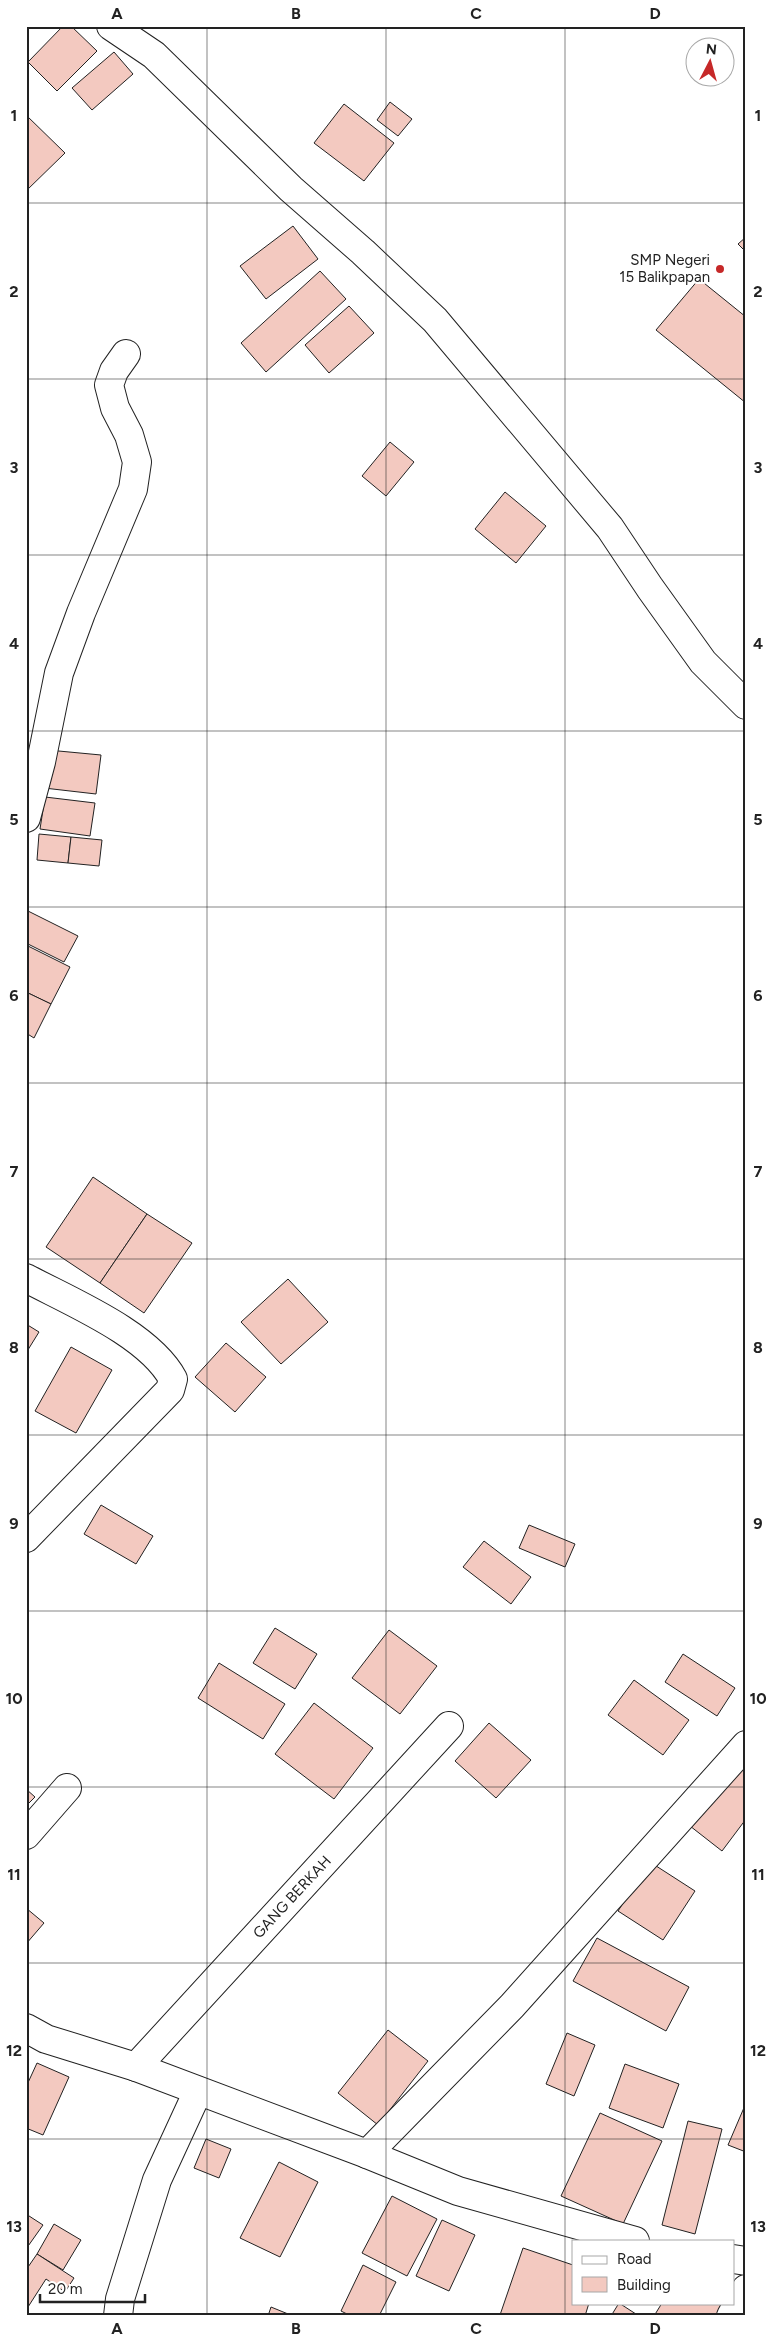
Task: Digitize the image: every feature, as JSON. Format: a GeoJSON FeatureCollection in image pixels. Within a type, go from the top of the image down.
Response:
{"type":"FeatureCollection","features":[{"type":"Feature","properties":{"kind":"street"},"geometry":{"type":"LineString","coordinates":[[111,26],[154,56],[291,190],[363,252],[435,320],[610,528],[703,662],[746,705]]}},
{"type":"Feature","properties":{"kind":"street"},"geometry":{"type":"LineString","coordinates":[[26,818],[59,673],[81,613],[134,489],[138,462],[129,436],[114,408],[109,385],[114,371],[126,354]]}},
{"type":"Feature","properties":{"kind":"street"},"geometry":{"type":"LineString","coordinates":[[26,1278],[136,1337],[165,1364],[173,1379],[170,1390],[26,1538]]}},
{"type":"Feature","properties":{"kind":"street","name":"GANG BERKAH"},"geometry":{"type":"LineString","coordinates":[[136,2067],[449,1726]]}},
{"type":"Feature","properties":{"kind":"street"},"geometry":{"type":"LineString","coordinates":[[367,2154],[512,2006],[746,1745]]}},
{"type":"Feature","properties":{"kind":"street"},"geometry":{"type":"LineString","coordinates":[[26,1835],[67,1788]]}},
{"type":"Feature","properties":{"kind":"street"},"geometry":{"type":"LineString","coordinates":[[26,2028],[46,2039],[136,2067],[367,2154],[458,2191],[631,2240]]}},
{"type":"Feature","properties":{"kind":"street"},"geometry":{"type":"LineString","coordinates":[[118,2316],[120,2298],[157,2180],[198,2091]]}},
{"type":"Feature","properties":{"kind":"street"},"geometry":{"type":"LineString","coordinates":[[731,2316],[746,2289]]}},
{"type":"Feature","properties":{"kind":"building"},"geometry":{"type":"Polygon","coordinates":[[[63,26],[71,26],[97,51],[57,91],[28,62],[63,26]]]}},
{"type":"Feature","properties":{"kind":"building"},"geometry":{"type":"Polygon","coordinates":[[[114,52],[133,74],[92,110],[72,88],[114,52]]]}},
{"type":"Feature","properties":{"kind":"building"},"geometry":{"type":"Polygon","coordinates":[[[390,102],[412,119],[398,136],[377,120],[390,102]]]}},
{"type":"Feature","properties":{"kind":"building"},"geometry":{"type":"Polygon","coordinates":[[[344,104],[394,143],[364,181],[314,143],[344,104]]]}},
{"type":"Feature","properties":{"kind":"building"},"geometry":{"type":"Polygon","coordinates":[[[26,115],[65,153],[26,191],[26,115]]]}},
{"type":"Feature","properties":{"kind":"building"},"geometry":{"type":"Polygon","coordinates":[[[293,226],[318,259],[266,299],[240,266],[293,226]]]}},
{"type":"Feature","properties":{"kind":"building"},"geometry":{"type":"Polygon","coordinates":[[[746,237],[746,252],[738,244],[746,237]]]}},
{"type":"Feature","properties":{"kind":"building"},"geometry":{"type":"Polygon","coordinates":[[[320,271],[346,299],[266,372],[241,343],[320,271]]]}},
{"type":"Feature","properties":{"kind":"building"},"geometry":{"type":"Polygon","coordinates":[[[699,279],[746,317],[746,403],[656,330],[699,279]]]}},
{"type":"Feature","properties":{"kind":"building"},"geometry":{"type":"Polygon","coordinates":[[[349,306],[374,333],[329,373],[305,345],[349,306]]]}},
{"type":"Feature","properties":{"kind":"building"},"geometry":{"type":"Polygon","coordinates":[[[390,442],[414,462],[386,496],[362,476],[390,442]]]}},
{"type":"Feature","properties":{"kind":"building"},"geometry":{"type":"Polygon","coordinates":[[[505,492],[546,526],[516,563],[475,529],[505,492]]]}},
{"type":"Feature","properties":{"kind":"building"},"geometry":{"type":"Polygon","coordinates":[[[48,750],[101,755],[96,794],[44,788],[48,750]]]}},
{"type":"Feature","properties":{"kind":"building"},"geometry":{"type":"Polygon","coordinates":[[[45,797],[95,803],[90,836],[40,829],[45,797]]]}},
{"type":"Feature","properties":{"kind":"building"},"geometry":{"type":"Polygon","coordinates":[[[39,834],[71,837],[68,863],[37,860],[39,834]]]}},
{"type":"Feature","properties":{"kind":"building"},"geometry":{"type":"Polygon","coordinates":[[[71,837],[102,840],[99,866],[68,863],[71,837]]]}},
{"type":"Feature","properties":{"kind":"building"},"geometry":{"type":"Polygon","coordinates":[[[26,910],[78,936],[64,962],[26,943],[26,910]]]}},
{"type":"Feature","properties":{"kind":"building"},"geometry":{"type":"Polygon","coordinates":[[[26,945],[70,967],[51,1004],[26,992],[26,945]]]}},
{"type":"Feature","properties":{"kind":"building"},"geometry":{"type":"Polygon","coordinates":[[[26,992],[51,1004],[34,1038],[26,1033],[26,992]]]}},
{"type":"Feature","properties":{"kind":"building"},"geometry":{"type":"Polygon","coordinates":[[[93,1177],[147,1214],[100,1283],[46,1247],[93,1177]]]}},
{"type":"Feature","properties":{"kind":"building"},"geometry":{"type":"Polygon","coordinates":[[[147,1214],[192,1243],[144,1313],[100,1283],[147,1214]]]}},
{"type":"Feature","properties":{"kind":"building"},"geometry":{"type":"Polygon","coordinates":[[[288,1279],[328,1322],[281,1364],[241,1322],[288,1279]]]}},
{"type":"Feature","properties":{"kind":"building"},"geometry":{"type":"Polygon","coordinates":[[[26,1324],[39,1332],[26,1353],[26,1324]]]}},
{"type":"Feature","properties":{"kind":"building"},"geometry":{"type":"Polygon","coordinates":[[[226,1343],[266,1377],[235,1412],[195,1377],[226,1343]]]}},
{"type":"Feature","properties":{"kind":"building"},"geometry":{"type":"Polygon","coordinates":[[[71,1347],[112,1370],[76,1433],[35,1411],[71,1347]]]}},
{"type":"Feature","properties":{"kind":"building"},"geometry":{"type":"Polygon","coordinates":[[[101,1505],[153,1536],[136,1564],[84,1534],[101,1505]]]}},
{"type":"Feature","properties":{"kind":"building"},"geometry":{"type":"Polygon","coordinates":[[[529,1525],[575,1544],[565,1567],[519,1548],[529,1525]]]}},
{"type":"Feature","properties":{"kind":"building"},"geometry":{"type":"Polygon","coordinates":[[[484,1541],[531,1577],[511,1604],[463,1567],[484,1541]]]}},
{"type":"Feature","properties":{"kind":"building"},"geometry":{"type":"Polygon","coordinates":[[[275,1628],[317,1654],[295,1689],[253,1663],[275,1628]]]}},
{"type":"Feature","properties":{"kind":"building"},"geometry":{"type":"Polygon","coordinates":[[[389,1630],[437,1666],[400,1714],[352,1678],[389,1630]]]}},
{"type":"Feature","properties":{"kind":"building"},"geometry":{"type":"Polygon","coordinates":[[[683,1654],[735,1688],[717,1716],[665,1682],[683,1654]]]}},
{"type":"Feature","properties":{"kind":"building"},"geometry":{"type":"Polygon","coordinates":[[[219,1663],[285,1704],[263,1739],[198,1698],[219,1663]]]}},
{"type":"Feature","properties":{"kind":"building"},"geometry":{"type":"Polygon","coordinates":[[[634,1680],[689,1720],[663,1755],[608,1715],[634,1680]]]}},
{"type":"Feature","properties":{"kind":"building"},"geometry":{"type":"Polygon","coordinates":[[[314,1703],[373,1748],[334,1799],[275,1754],[314,1703]]]}},
{"type":"Feature","properties":{"kind":"building"},"geometry":{"type":"Polygon","coordinates":[[[489,1723],[531,1760],[496,1798],[455,1761],[489,1723]]]}},
{"type":"Feature","properties":{"kind":"building"},"geometry":{"type":"Polygon","coordinates":[[[740,1761],[746,1766],[746,1819],[722,1851],[690,1826],[740,1761]]]}},
{"type":"Feature","properties":{"kind":"building"},"geometry":{"type":"Polygon","coordinates":[[[26,1789],[35,1797],[26,1806],[26,1789]]]}},
{"type":"Feature","properties":{"kind":"building"},"geometry":{"type":"Polygon","coordinates":[[[650,1862],[695,1891],[663,1940],[618,1911],[650,1862]]]}},
{"type":"Feature","properties":{"kind":"building"},"geometry":{"type":"Polygon","coordinates":[[[26,1908],[44,1923],[26,1944],[26,1908]]]}},
{"type":"Feature","properties":{"kind":"building"},"geometry":{"type":"Polygon","coordinates":[[[597,1938],[689,1987],[666,2031],[573,1981],[597,1938]]]}},
{"type":"Feature","properties":{"kind":"building"},"geometry":{"type":"Polygon","coordinates":[[[388,2030],[428,2061],[378,2125],[338,2093],[388,2030]]]}},
{"type":"Feature","properties":{"kind":"building"},"geometry":{"type":"Polygon","coordinates":[[[567,2033],[595,2045],[574,2096],[546,2084],[567,2033]]]}},
{"type":"Feature","properties":{"kind":"building"},"geometry":{"type":"Polygon","coordinates":[[[37,2063],[69,2077],[43,2135],[26,2128],[26,2087],[37,2063]]]}},
{"type":"Feature","properties":{"kind":"building"},"geometry":{"type":"Polygon","coordinates":[[[625,2064],[679,2084],[663,2128],[609,2108],[625,2064]]]}},
{"type":"Feature","properties":{"kind":"building"},"geometry":{"type":"Polygon","coordinates":[[[746,2103],[746,2152],[728,2145],[746,2103]]]}},
{"type":"Feature","properties":{"kind":"building"},"geometry":{"type":"Polygon","coordinates":[[[600,2113],[662,2141],[623,2224],[561,2196],[600,2113]]]}},
{"type":"Feature","properties":{"kind":"building"},"geometry":{"type":"Polygon","coordinates":[[[688,2121],[722,2129],[695,2234],[662,2225],[688,2121]]]}},
{"type":"Feature","properties":{"kind":"building"},"geometry":{"type":"Polygon","coordinates":[[[206,2139],[231,2149],[219,2178],[194,2168],[206,2139]]]}},
{"type":"Feature","properties":{"kind":"building"},"geometry":{"type":"Polygon","coordinates":[[[279,2162],[318,2182],[280,2257],[240,2238],[279,2162]]]}},
{"type":"Feature","properties":{"kind":"building"},"geometry":{"type":"Polygon","coordinates":[[[392,2196],[437,2219],[407,2276],[362,2253],[392,2196]]]}},
{"type":"Feature","properties":{"kind":"building"},"geometry":{"type":"Polygon","coordinates":[[[26,2214],[43,2225],[26,2249],[26,2214]]]}},
{"type":"Feature","properties":{"kind":"building"},"geometry":{"type":"Polygon","coordinates":[[[442,2220],[475,2235],[449,2291],[416,2276],[442,2220]]]}},
{"type":"Feature","properties":{"kind":"building"},"geometry":{"type":"Polygon","coordinates":[[[54,2224],[81,2240],[63,2270],[37,2254],[54,2224]]]}},
{"type":"Feature","properties":{"kind":"building"},"geometry":{"type":"Polygon","coordinates":[[[523,2248],[572,2265],[572,2304],[589,2304],[585,2316],[500,2315],[523,2248]]]}},
{"type":"Feature","properties":{"kind":"building"},"geometry":{"type":"Polygon","coordinates":[[[37,2254],[74,2278],[65,2292],[46,2279],[28,2307],[26,2306],[26,2270],[37,2254]]]}},
{"type":"Feature","properties":{"kind":"building"},"geometry":{"type":"Polygon","coordinates":[[[363,2265],[396,2282],[379,2316],[351,2316],[341,2311],[363,2265]]]}},
{"type":"Feature","properties":{"kind":"building"},"geometry":{"type":"Polygon","coordinates":[[[618,2304],[621,2304],[639,2316],[611,2316],[618,2304]]]}},
{"type":"Feature","properties":{"kind":"building"},"geometry":{"type":"Polygon","coordinates":[[[661,2304],[725,2304],[725,2316],[654,2316],[661,2304]]]}},
{"type":"Feature","properties":{"kind":"building"},"geometry":{"type":"Polygon","coordinates":[[[271,2307],[293,2316],[268,2316],[271,2307]]]}},
{"type":"Feature","properties":{"kind":"place","name":"SMP Negeri 15 Balikpapan"},"geometry":{"type":"Point","coordinates":[720,269]}}]}
